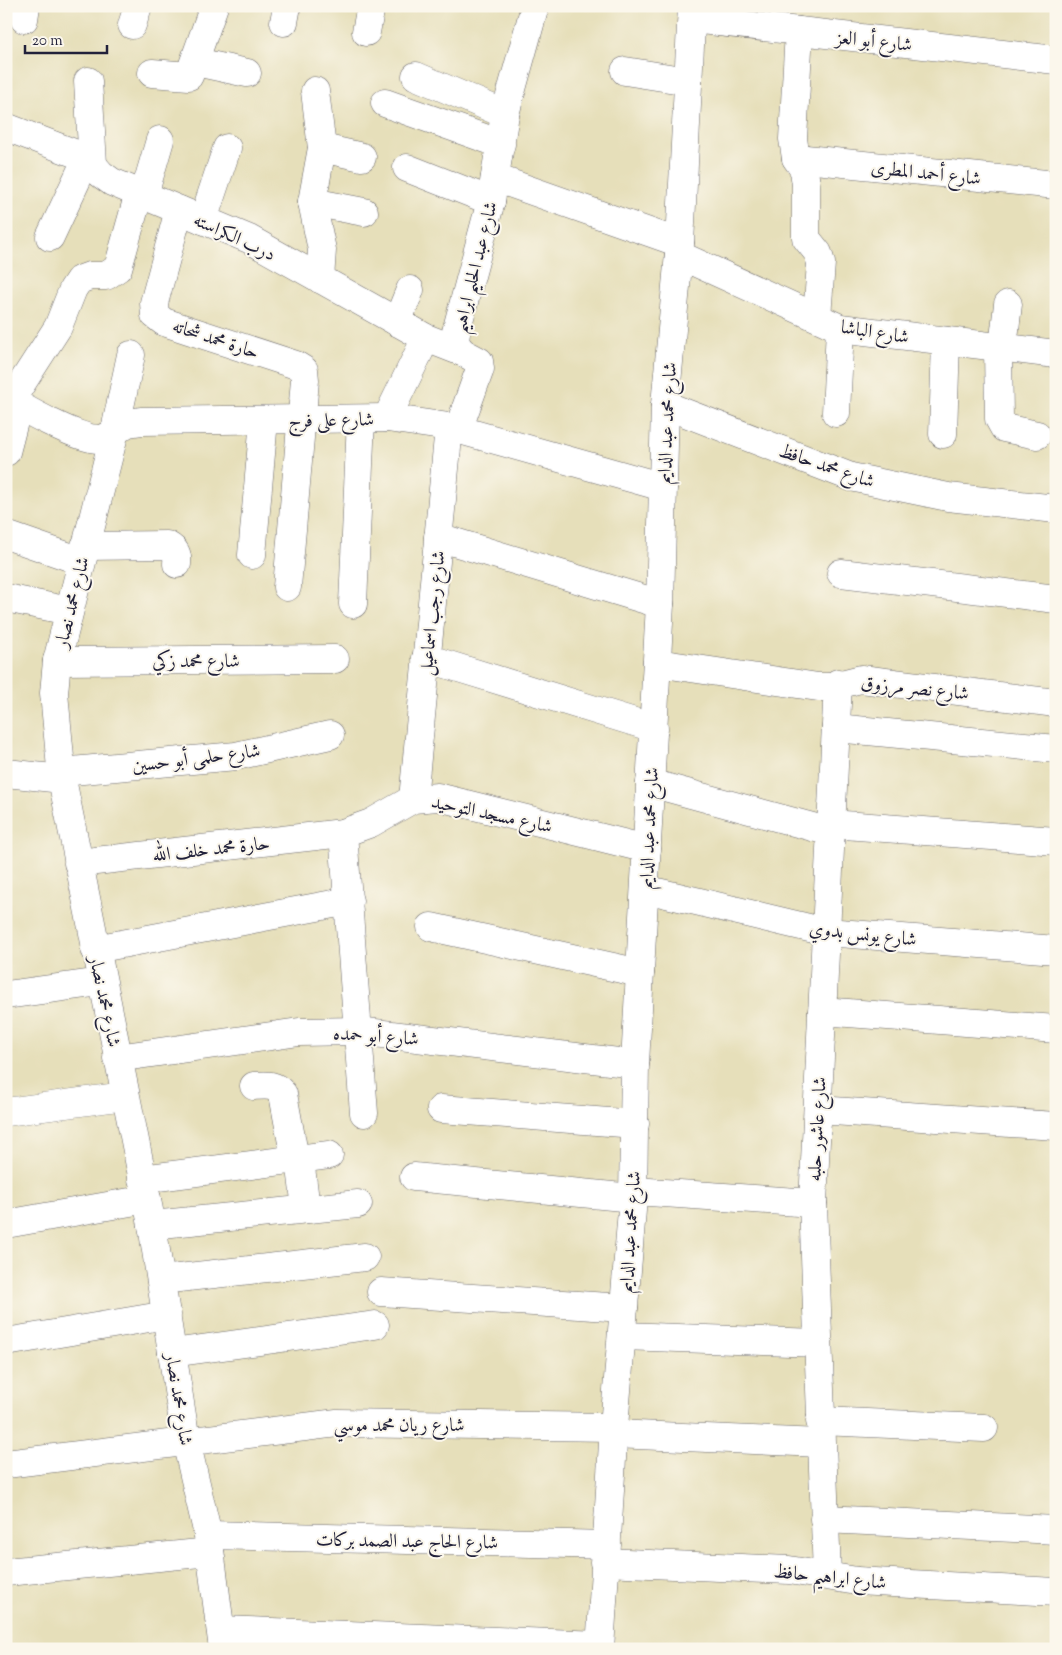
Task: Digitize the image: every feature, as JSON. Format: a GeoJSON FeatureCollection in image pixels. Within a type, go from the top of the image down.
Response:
{"type":"FeatureCollection","features":[{"type":"Feature","properties":{"kind":"street"},"geometry":{"type":"LineString","coordinates":[[152,73],[189,76],[196,62],[214,6]]}},
{"type":"Feature","properties":{"kind":"street","name":"شارع عبد الحليم ابراهيم"},"geometry":{"type":"LineString","coordinates":[[453,428],[480,369],[479,361],[462,352],[455,343],[456,332],[493,189],[505,114],[535,6]]}},
{"type":"Feature","properties":{"kind":"street","name":"شارع أبو العز"},"geometry":{"type":"LineString","coordinates":[[692,13],[799,31],[1056,60]]}},
{"type":"Feature","properties":{"kind":"street","name":"شارع محمد عبد الدايم"},"geometry":{"type":"LineString","coordinates":[[600,1647],[606,1589],[605,1554],[614,1431],[634,1195],[635,1064],[660,604],[665,405],[679,249],[692,13]]}},
{"type":"Feature","properties":{"kind":"street"},"geometry":{"type":"LineString","coordinates":[[799,31],[792,139],[796,158],[804,170],[806,185],[806,238],[818,253],[821,264],[829,322],[836,414]]}},
{"type":"Feature","properties":{"kind":"street"},"geometry":{"type":"LineString","coordinates":[[196,62],[247,73]]}},
{"type":"Feature","properties":{"kind":"street"},"geometry":{"type":"LineString","coordinates":[[625,71],[688,81]]}},
{"type":"Feature","properties":{"kind":"street"},"geometry":{"type":"LineString","coordinates":[[416,76],[505,114]]}},
{"type":"Feature","properties":{"kind":"street"},"geometry":{"type":"LineString","coordinates":[[50,237],[90,161],[88,81]]}},
{"type":"Feature","properties":{"kind":"street"},"geometry":{"type":"LineString","coordinates":[[315,91],[322,148],[312,202],[322,250],[320,279]]}},
{"type":"Feature","properties":{"kind":"street"},"geometry":{"type":"LineString","coordinates":[[385,103],[501,144]]}},
{"type":"Feature","properties":{"kind":"street","name":"درب الكراسته"},"geometry":{"type":"LineString","coordinates":[[6,127],[90,161],[112,182],[249,239],[426,338],[462,352]]}},
{"type":"Feature","properties":{"kind":"street"},"geometry":{"type":"LineString","coordinates":[[6,452],[12,401],[58,327],[79,280],[90,276],[106,276],[118,268],[160,140]]}},
{"type":"Feature","properties":{"kind":"street"},"geometry":{"type":"LineString","coordinates":[[191,215],[227,148]]}},
{"type":"Feature","properties":{"kind":"street"},"geometry":{"type":"LineString","coordinates":[[322,148],[362,157]]}},
{"type":"Feature","properties":{"kind":"street","name":"شارع أحمد المطرى"},"geometry":{"type":"LineString","coordinates":[[796,158],[1056,185]]}},
{"type":"Feature","properties":{"kind":"street","name":"شارع الباشا"},"geometry":{"type":"LineString","coordinates":[[407,168],[493,189],[679,249],[829,322],[1056,354]]}},
{"type":"Feature","properties":{"kind":"street"},"geometry":{"type":"LineString","coordinates":[[312,202],[364,212]]}},
{"type":"Feature","properties":{"kind":"street","name":"حارة محمد شحاته"},"geometry":{"type":"LineString","coordinates":[[191,215],[154,303],[155,315],[164,322],[296,364],[304,370],[302,419]]}},
{"type":"Feature","properties":{"kind":"street"},"geometry":{"type":"LineString","coordinates":[[397,322],[410,290]]}},
{"type":"Feature","properties":{"kind":"street"},"geometry":{"type":"LineString","coordinates":[[1008,304],[1000,347],[999,419],[1004,428],[1037,435]]}},
{"type":"Feature","properties":{"kind":"street"},"geometry":{"type":"LineString","coordinates":[[353,604],[374,418],[426,338]]}},
{"type":"Feature","properties":{"kind":"street"},"geometry":{"type":"LineString","coordinates":[[943,434],[946,340]]}},
{"type":"Feature","properties":{"kind":"street","name":"شارع محمد نصار"},"geometry":{"type":"LineString","coordinates":[[131,355],[114,435],[57,661],[54,693],[61,775],[101,982],[152,1225],[186,1441],[209,1544],[222,1639]]}},
{"type":"Feature","properties":{"kind":"street","name":"شارع على فرج"},"geometry":{"type":"LineString","coordinates":[[12,401],[82,436],[98,439],[114,435],[126,424],[141,421],[374,418],[453,428],[663,487]]}},
{"type":"Feature","properties":{"kind":"street","name":"شارع محمد حافظ"},"geometry":{"type":"LineString","coordinates":[[665,405],[851,477],[948,497],[1056,509]]}},
{"type":"Feature","properties":{"kind":"street"},"geometry":{"type":"LineString","coordinates":[[287,587],[302,419]]}},
{"type":"Feature","properties":{"kind":"street"},"geometry":{"type":"LineString","coordinates":[[252,556],[264,420]]}},
{"type":"Feature","properties":{"kind":"street","name":"شارع رجب اسماعيل"},"geometry":{"type":"LineString","coordinates":[[412,798],[438,537],[453,428]]}},
{"type":"Feature","properties":{"kind":"street"},"geometry":{"type":"LineString","coordinates":[[6,535],[84,553],[167,545],[174,549],[178,556],[177,564]]}},
{"type":"Feature","properties":{"kind":"street"},"geometry":{"type":"LineString","coordinates":[[438,537],[660,604]]}},
{"type":"Feature","properties":{"kind":"street"},"geometry":{"type":"LineString","coordinates":[[840,573],[1056,598]]}},
{"type":"Feature","properties":{"kind":"street"},"geometry":{"type":"LineString","coordinates":[[6,598],[69,611]]}},
{"type":"Feature","properties":{"kind":"street"},"geometry":{"type":"LineString","coordinates":[[426,658],[654,728]]}},
{"type":"Feature","properties":{"kind":"street","name":"شارع محمد زكي"},"geometry":{"type":"LineString","coordinates":[[57,661],[335,659]]}},
{"type":"Feature","properties":{"kind":"street","name":"شارع نصر مرزوق"},"geometry":{"type":"LineString","coordinates":[[657,663],[818,687],[829,687],[838,683],[861,679],[1056,703]]}},
{"type":"Feature","properties":{"kind":"street","name":"شارع عاشور حلبه"},"geometry":{"type":"LineString","coordinates":[[827,1575],[812,1202],[838,683]]}},
{"type":"Feature","properties":{"kind":"street"},"geometry":{"type":"LineString","coordinates":[[836,728],[1056,749]]}},
{"type":"Feature","properties":{"kind":"street","name":"شارع حلمى أبو حسين"},"geometry":{"type":"LineString","coordinates":[[6,774],[61,775],[236,756],[330,735]]}},
{"type":"Feature","properties":{"kind":"street"},"geometry":{"type":"LineString","coordinates":[[650,783],[831,828],[1056,840]]}},
{"type":"Feature","properties":{"kind":"street","name":"شارع مسجد التوحيد"},"geometry":{"type":"LineString","coordinates":[[343,833],[371,823],[412,798],[438,797],[647,850]]}},
{"type":"Feature","properties":{"kind":"street"},"geometry":{"type":"LineString","coordinates":[[343,833],[364,1113]]}},
{"type":"Feature","properties":{"kind":"street","name":"حارة محمد خلف الله"},"geometry":{"type":"LineString","coordinates":[[78,863],[343,833]]}},
{"type":"Feature","properties":{"kind":"street","name":"شارع يونس بدوي"},"geometry":{"type":"LineString","coordinates":[[645,889],[826,932],[1056,950]]}},
{"type":"Feature","properties":{"kind":"street"},"geometry":{"type":"LineString","coordinates":[[95,949],[349,901]]}},
{"type":"Feature","properties":{"kind":"street"},"geometry":{"type":"LineString","coordinates":[[431,927],[640,973]]}},
{"type":"Feature","properties":{"kind":"street"},"geometry":{"type":"LineString","coordinates":[[6,995],[101,982]]}},
{"type":"Feature","properties":{"kind":"street"},"geometry":{"type":"LineString","coordinates":[[822,1011],[1056,1029]]}},
{"type":"Feature","properties":{"kind":"street","name":"شارع أبو حمده"},"geometry":{"type":"LineString","coordinates":[[117,1058],[299,1032],[358,1031],[635,1064]]}},
{"type":"Feature","properties":{"kind":"street"},"geometry":{"type":"LineString","coordinates":[[254,1086],[269,1085],[278,1088],[283,1094],[298,1159],[306,1209]]}},
{"type":"Feature","properties":{"kind":"street"},"geometry":{"type":"LineString","coordinates":[[6,1112],[125,1096]]}},
{"type":"Feature","properties":{"kind":"street"},"geometry":{"type":"LineString","coordinates":[[441,1109],[635,1124]]}},
{"type":"Feature","properties":{"kind":"street"},"geometry":{"type":"LineString","coordinates":[[818,1110],[1056,1126]]}},
{"type":"Feature","properties":{"kind":"street"},"geometry":{"type":"LineString","coordinates":[[6,1224],[145,1189],[298,1159],[329,1155]]}},
{"type":"Feature","properties":{"kind":"street"},"geometry":{"type":"LineString","coordinates":[[414,1177],[634,1195],[812,1202]]}},
{"type":"Feature","properties":{"kind":"street"},"geometry":{"type":"LineString","coordinates":[[152,1225],[358,1204]]}},
{"type":"Feature","properties":{"kind":"street"},"geometry":{"type":"LineString","coordinates":[[162,1280],[365,1257]]}},
{"type":"Feature","properties":{"kind":"street"},"geometry":{"type":"LineString","coordinates":[[381,1292],[624,1308]]}},
{"type":"Feature","properties":{"kind":"street"},"geometry":{"type":"LineString","coordinates":[[6,1342],[167,1315]]}},
{"type":"Feature","properties":{"kind":"street"},"geometry":{"type":"LineString","coordinates":[[172,1353],[375,1325]]}},
{"type":"Feature","properties":{"kind":"street"},"geometry":{"type":"LineString","coordinates":[[622,1336],[817,1343]]}},
{"type":"Feature","properties":{"kind":"street","name":"شارع ريان محمد موسي"},"geometry":{"type":"LineString","coordinates":[[6,1464],[337,1423],[614,1431],[820,1432],[984,1428]]}},
{"type":"Feature","properties":{"kind":"street"},"geometry":{"type":"LineString","coordinates":[[824,1519],[1056,1530]]}},
{"type":"Feature","properties":{"kind":"street","name":"شارع الحاج عبد الصمد بركات"},"geometry":{"type":"LineString","coordinates":[[6,1572],[209,1544],[605,1554]]}},
{"type":"Feature","properties":{"kind":"street","name":"شارع ابراهيم حافظ"},"geometry":{"type":"LineString","coordinates":[[605,1554],[789,1570],[857,1581],[1056,1592]]}},
{"type":"Feature","properties":{"kind":"street"},"geometry":{"type":"LineString","coordinates":[[222,1639],[600,1647]]}}]}
